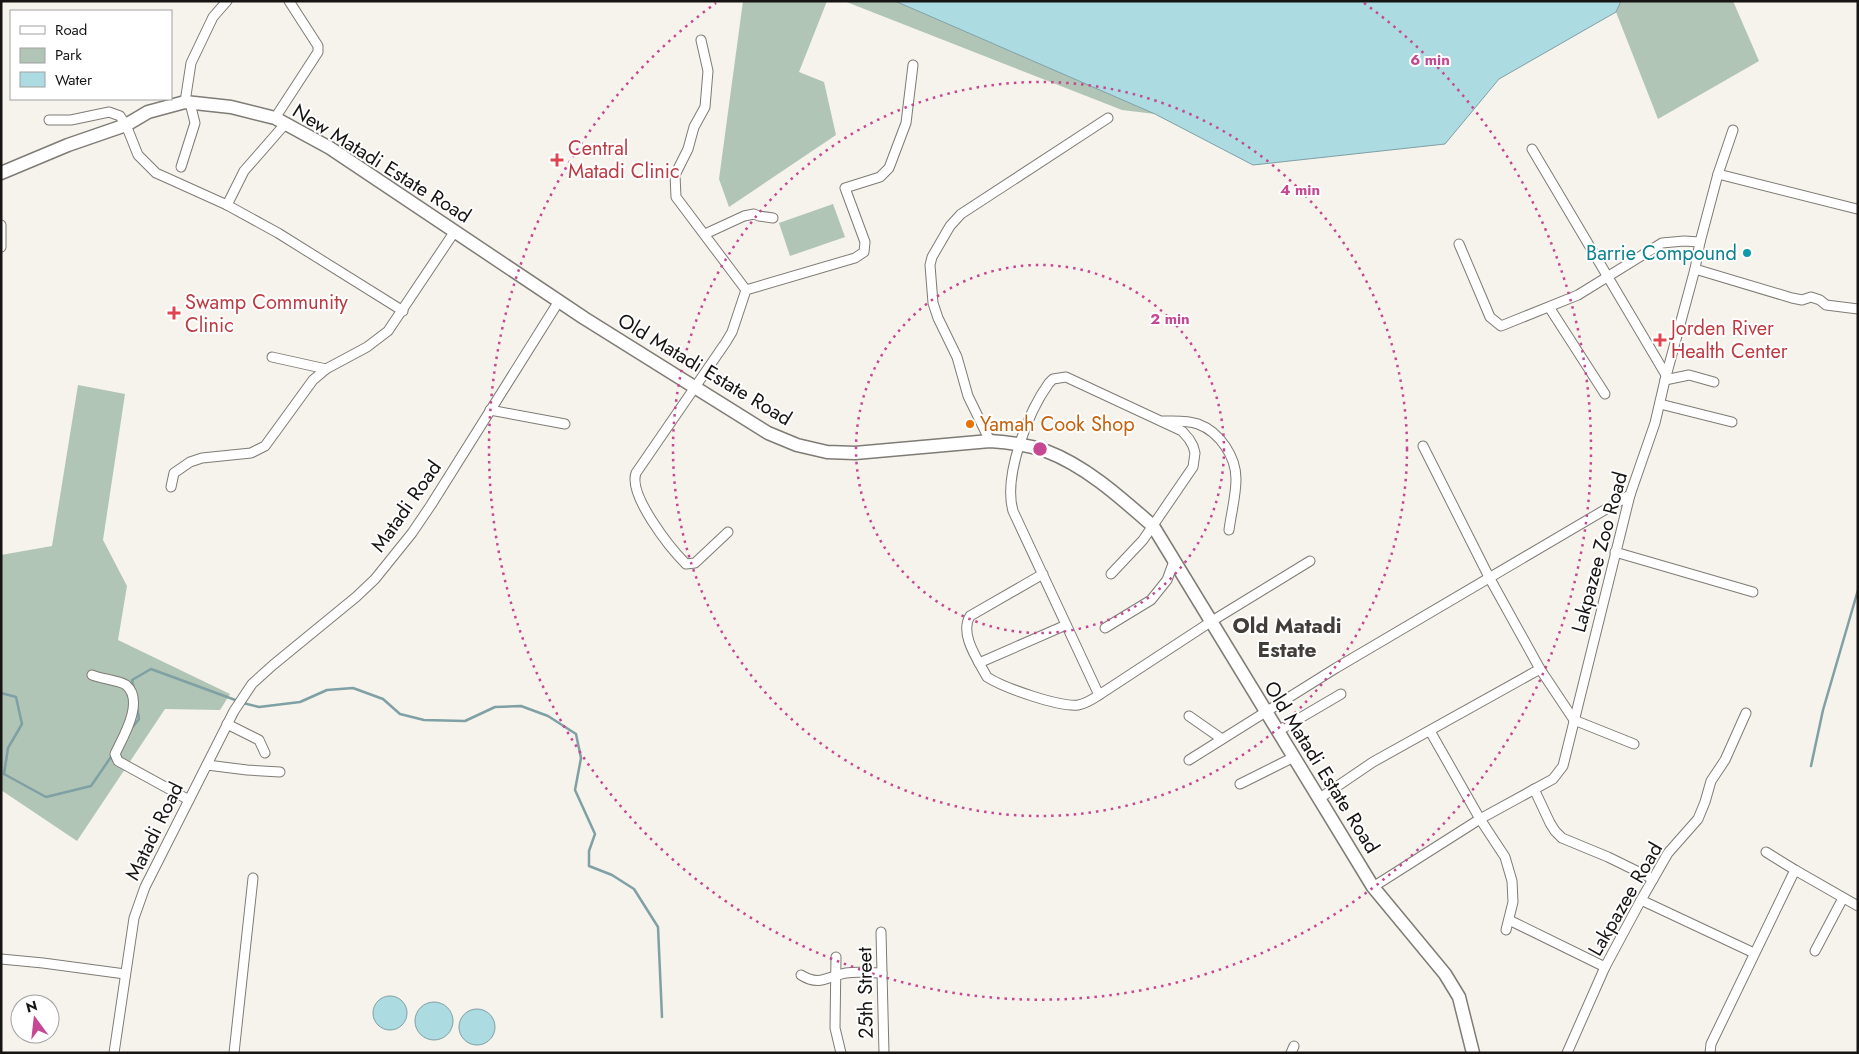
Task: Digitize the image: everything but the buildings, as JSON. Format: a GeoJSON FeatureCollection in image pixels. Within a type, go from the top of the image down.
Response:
{"type":"FeatureCollection","features":[{"type":"Feature","properties":{"kind":"street"},"geometry":{"type":"LineString","coordinates":[[180,167],[195,123],[187,102],[190,63],[213,17],[227,1]]}},
{"type":"Feature","properties":{"kind":"street"},"geometry":{"type":"LineString","coordinates":[[227,205],[244,171],[280,121],[318,52],[318,46],[289,1]]}},
{"type":"Feature","properties":{"kind":"street"},"geometry":{"type":"LineString","coordinates":[[701,40],[708,71],[705,107],[694,127],[688,149],[678,168],[675,183],[676,197],[746,290]]}},
{"type":"Feature","properties":{"kind":"street"},"geometry":{"type":"LineString","coordinates":[[746,290],[855,258],[864,252],[865,242],[845,188],[880,177],[889,168],[906,124],[913,65]]}},
{"type":"Feature","properties":{"kind":"street","name":"New Matadi Estate Road"},"geometry":{"type":"LineString","coordinates":[[1,173],[68,145],[126,125],[148,112],[187,102],[231,107],[280,121],[330,148],[559,301]]}},
{"type":"Feature","properties":{"kind":"street"},"geometry":{"type":"LineString","coordinates":[[48,120],[71,120],[109,112],[120,116],[126,125],[138,155],[156,173],[227,205],[278,233],[403,311]]}},
{"type":"Feature","properties":{"kind":"street"},"geometry":{"type":"LineString","coordinates":[[990,441],[970,402],[957,357],[938,318],[933,303],[930,265],[932,257],[950,226],[961,214],[1108,118]]}},
{"type":"Feature","properties":{"kind":"street","name":"Lakpazee Zoo Road"},"geometry":{"type":"LineString","coordinates":[[1373,887],[1480,819],[1553,779],[1563,766],[1630,495],[1656,423],[1666,377],[1695,269],[1700,242],[1718,174],[1733,130]]}},
{"type":"Feature","properties":{"kind":"street"},"geometry":{"type":"LineString","coordinates":[[1532,149],[1609,277],[1666,377],[1689,375],[1714,382]]}},
{"type":"Feature","properties":{"kind":"street"},"geometry":{"type":"LineString","coordinates":[[1718,174],[1856,208]]}},
{"type":"Feature","properties":{"kind":"street"},"geometry":{"type":"LineString","coordinates":[[704,234],[744,216],[754,214],[773,218]]}},
{"type":"Feature","properties":{"kind":"street"},"geometry":{"type":"LineString","coordinates":[[1,226],[1,247]]}},
{"type":"Feature","properties":{"kind":"street"},"geometry":{"type":"LineString","coordinates":[[170,487],[174,473],[190,462],[202,458],[251,453],[265,446],[313,380],[326,369],[367,347],[388,331],[455,231]]}},
{"type":"Feature","properties":{"kind":"street"},"geometry":{"type":"LineString","coordinates":[[1459,244],[1485,309],[1493,321],[1501,326],[1578,295],[1662,243],[1700,242]]}},
{"type":"Feature","properties":{"kind":"street"},"geometry":{"type":"LineString","coordinates":[[1695,269],[1792,298],[1802,300],[1811,297],[1820,300],[1826,305],[1858,308]]}},
{"type":"Feature","properties":{"kind":"street"},"geometry":{"type":"LineString","coordinates":[[728,532],[695,564],[686,564],[659,531],[646,511],[634,479],[636,473],[732,332],[746,290]]}},
{"type":"Feature","properties":{"kind":"street","name":"Old Matadi Estate Road"},"geometry":{"type":"LineString","coordinates":[[559,301],[768,433],[797,445],[826,452],[855,453],[990,441],[1018,444],[1046,452],[1088,473],[1120,497],[1153,526],[1373,887],[1445,974],[1459,997],[1473,1053]]}},
{"type":"Feature","properties":{"kind":"street","name":"Matadi Road"},"geometry":{"type":"LineString","coordinates":[[114,1053],[124,974],[134,918],[139,902],[234,711],[252,684],[273,664],[356,597],[387,566],[412,533],[559,301]]}},
{"type":"Feature","properties":{"kind":"street"},"geometry":{"type":"LineString","coordinates":[[1550,307],[1605,394]]}},
{"type":"Feature","properties":{"kind":"street"},"geometry":{"type":"LineString","coordinates":[[272,357],[326,369]]}},
{"type":"Feature","properties":{"kind":"street"},"geometry":{"type":"LineString","coordinates":[[1099,695],[1013,512],[1010,501],[1018,444],[1045,388],[1049,383],[1059,378],[1066,377],[1182,431],[1189,438],[1195,453],[1193,467],[1153,526],[1143,540],[1111,574]]}},
{"type":"Feature","properties":{"kind":"street"},"geometry":{"type":"LineString","coordinates":[[1660,404],[1732,422]]}},
{"type":"Feature","properties":{"kind":"street"},"geometry":{"type":"LineString","coordinates":[[490,410],[565,424]]}},
{"type":"Feature","properties":{"kind":"street"},"geometry":{"type":"LineString","coordinates":[[1161,421],[1182,420],[1199,424],[1209,429],[1228,450],[1233,460],[1236,481],[1229,530]]}},
{"type":"Feature","properties":{"kind":"street"},"geometry":{"type":"LineString","coordinates":[[1423,446],[1489,577],[1540,670],[1574,720],[1634,744]]}},
{"type":"Feature","properties":{"kind":"street"},"geometry":{"type":"LineString","coordinates":[[1189,760],[1265,711],[1630,495]]}},
{"type":"Feature","properties":{"kind":"street"},"geometry":{"type":"LineString","coordinates":[[1615,552],[1753,592]]}},
{"type":"Feature","properties":{"kind":"street"},"geometry":{"type":"LineString","coordinates":[[1105,628],[1151,600],[1167,580],[1174,561]]}},
{"type":"Feature","properties":{"kind":"street"},"geometry":{"type":"LineString","coordinates":[[1042,574],[970,616],[966,622],[965,629],[987,677],[1026,695],[1076,705],[1099,695],[1212,621],[1310,561]]}},
{"type":"Feature","properties":{"kind":"street"},"geometry":{"type":"LineString","coordinates":[[979,663],[1066,625]]}},
{"type":"Feature","properties":{"kind":"street"},"geometry":{"type":"LineString","coordinates":[[1320,798],[1373,762],[1540,670]]}},
{"type":"Feature","properties":{"kind":"street"},"geometry":{"type":"LineString","coordinates":[[92,675],[126,686],[132,694],[134,704],[132,716],[115,754],[116,758],[133,770],[189,800]]}},
{"type":"Feature","properties":{"kind":"street"},"geometry":{"type":"LineString","coordinates":[[1278,731],[1341,694]]}},
{"type":"Feature","properties":{"kind":"street","name":"Lakpazee Road"},"geometry":{"type":"LineString","coordinates":[[1567,1053],[1605,968],[1641,900],[1668,853],[1698,819],[1711,781],[1725,760],[1746,713]]}},
{"type":"Feature","properties":{"kind":"street"},"geometry":{"type":"LineString","coordinates":[[1189,716],[1222,738]]}},
{"type":"Feature","properties":{"kind":"street"},"geometry":{"type":"LineString","coordinates":[[227,724],[259,740],[265,753]]}},
{"type":"Feature","properties":{"kind":"street"},"geometry":{"type":"LineString","coordinates":[[1430,731],[1480,819],[1498,845],[1510,869],[1513,902],[1506,930]]}},
{"type":"Feature","properties":{"kind":"street"},"geometry":{"type":"LineString","coordinates":[[1240,784],[1294,758]]}},
{"type":"Feature","properties":{"kind":"street"},"geometry":{"type":"LineString","coordinates":[[207,765],[280,772]]}},
{"type":"Feature","properties":{"kind":"street"},"geometry":{"type":"LineString","coordinates":[[1534,789],[1553,827],[1562,838],[1608,857],[1653,879]]}},
{"type":"Feature","properties":{"kind":"street"},"geometry":{"type":"LineString","coordinates":[[1766,852],[1858,906]]}},
{"type":"Feature","properties":{"kind":"street"},"geometry":{"type":"LineString","coordinates":[[1710,1053],[1711,1044],[1795,870]]}},
{"type":"Feature","properties":{"kind":"street"},"geometry":{"type":"LineString","coordinates":[[234,1053],[253,878]]}},
{"type":"Feature","properties":{"kind":"street"},"geometry":{"type":"LineString","coordinates":[[1815,951],[1843,898]]}},
{"type":"Feature","properties":{"kind":"street"},"geometry":{"type":"LineString","coordinates":[[1641,900],[1754,952]]}},
{"type":"Feature","properties":{"kind":"street"},"geometry":{"type":"LineString","coordinates":[[1509,920],[1605,968]]}},
{"type":"Feature","properties":{"kind":"street","name":"25th Street"},"geometry":{"type":"LineString","coordinates":[[881,932],[884,1053]]}},
{"type":"Feature","properties":{"kind":"street"},"geometry":{"type":"LineString","coordinates":[[836,957],[835,1028],[841,1053]]}},
{"type":"Feature","properties":{"kind":"street"},"geometry":{"type":"LineString","coordinates":[[1,960],[43,963],[124,974]]}},
{"type":"Feature","properties":{"kind":"street"},"geometry":{"type":"LineString","coordinates":[[801,975],[810,981],[821,981],[847,973],[882,973]]}},
{"type":"Feature","properties":{"kind":"green space"},"geometry":{"type":"Polygon","coordinates":[[[743,1],[827,1],[799,72],[824,82],[836,135],[729,207],[719,179],[743,1]]]}},
{"type":"Feature","properties":{"kind":"green space"},"geometry":{"type":"Polygon","coordinates":[[[844,1],[895,1],[1155,114],[1122,110],[844,1]]]}},
{"type":"Feature","properties":{"kind":"green space"},"geometry":{"type":"Polygon","coordinates":[[[1621,1],[1733,1],[1759,61],[1658,119],[1616,12],[1621,1]]]}},
{"type":"Feature","properties":{"kind":"green space"},"geometry":{"type":"Polygon","coordinates":[[[833,204],[845,237],[790,256],[779,223],[833,204]]]}},
{"type":"Feature","properties":{"kind":"green space"},"geometry":{"type":"Polygon","coordinates":[[[78,385],[125,394],[103,540],[127,586],[118,640],[230,694],[220,710],[165,709],[77,841],[1,790],[1,555],[52,546],[78,385]]]}},
{"type":"Feature","properties":{"kind":"water"},"geometry":{"type":"Polygon","coordinates":[[[895,1],[1621,1],[1616,12],[1499,79],[1445,144],[1253,165],[1155,114],[895,1]]]}},
{"type":"Feature","properties":{"kind":"water"},"geometry":{"type":"Polygon","coordinates":[[[390,996],[402,1001],[407,1013],[402,1025],[390,1030],[378,1025],[373,1013],[378,1001],[390,996]]]}},
{"type":"Feature","properties":{"kind":"water"},"geometry":{"type":"Polygon","coordinates":[[[434,1002],[441,1003],[447,1008],[452,1014],[452,1028],[447,1034],[441,1039],[434,1040],[427,1039],[421,1034],[416,1028],[415,1021],[416,1014],[421,1008],[427,1003],[434,1002]]]}},
{"type":"Feature","properties":{"kind":"water"},"geometry":{"type":"Polygon","coordinates":[[[477,1009],[484,1010],[490,1014],[494,1020],[494,1034],[490,1040],[484,1044],[477,1045],[470,1044],[464,1040],[460,1034],[459,1027],[460,1020],[464,1014],[470,1010],[477,1009]]]}},
{"type":"Feature","properties":{"kind":"waterway"},"geometry":{"type":"LineString","coordinates":[[1811,766],[1823,710],[1858,590]]}},
{"type":"Feature","properties":{"kind":"waterway"},"geometry":{"type":"LineString","coordinates":[[134,689],[132,680],[151,669],[238,701]]}},
{"type":"Feature","properties":{"kind":"waterway"},"geometry":{"type":"LineString","coordinates":[[243,703],[259,707],[300,702],[327,690],[353,688],[383,699],[400,714],[424,720],[465,721],[495,707],[521,706],[548,716],[576,734],[581,758],[575,790],[595,834],[589,851],[589,866],[612,875],[634,889],[658,927],[662,1017]]}},
{"type":"Feature","properties":{"kind":"waterway"},"geometry":{"type":"LineString","coordinates":[[1,693],[16,697],[22,724],[8,748],[4,774],[46,797],[91,786],[113,754]]}},
{"type":"Feature","properties":{"kind":"waterway"},"geometry":{"type":"LineString","coordinates":[[131,729],[139,719],[137,707]]}},
{"type":"Feature","properties":{"kind":"place","name":"Central Matadi Clinic"},"geometry":{"type":"Point","coordinates":[557,160]}},
{"type":"Feature","properties":{"kind":"place","name":"Barrie Compound"},"geometry":{"type":"Point","coordinates":[1747,253]}},
{"type":"Feature","properties":{"kind":"place","name":"Swamp Community Clinic"},"geometry":{"type":"Point","coordinates":[174,313]}},
{"type":"Feature","properties":{"kind":"place","name":"Jorden River Health Center"},"geometry":{"type":"Point","coordinates":[1660,340]}},
{"type":"Feature","properties":{"kind":"place","name":"Yamah Cook Shop"},"geometry":{"type":"Point","coordinates":[970,424]}},
{"type":"Feature","properties":{"kind":"district","name":"Old Matadi Estate"},"geometry":{"type":"Point","coordinates":[1287,638]}}]}
